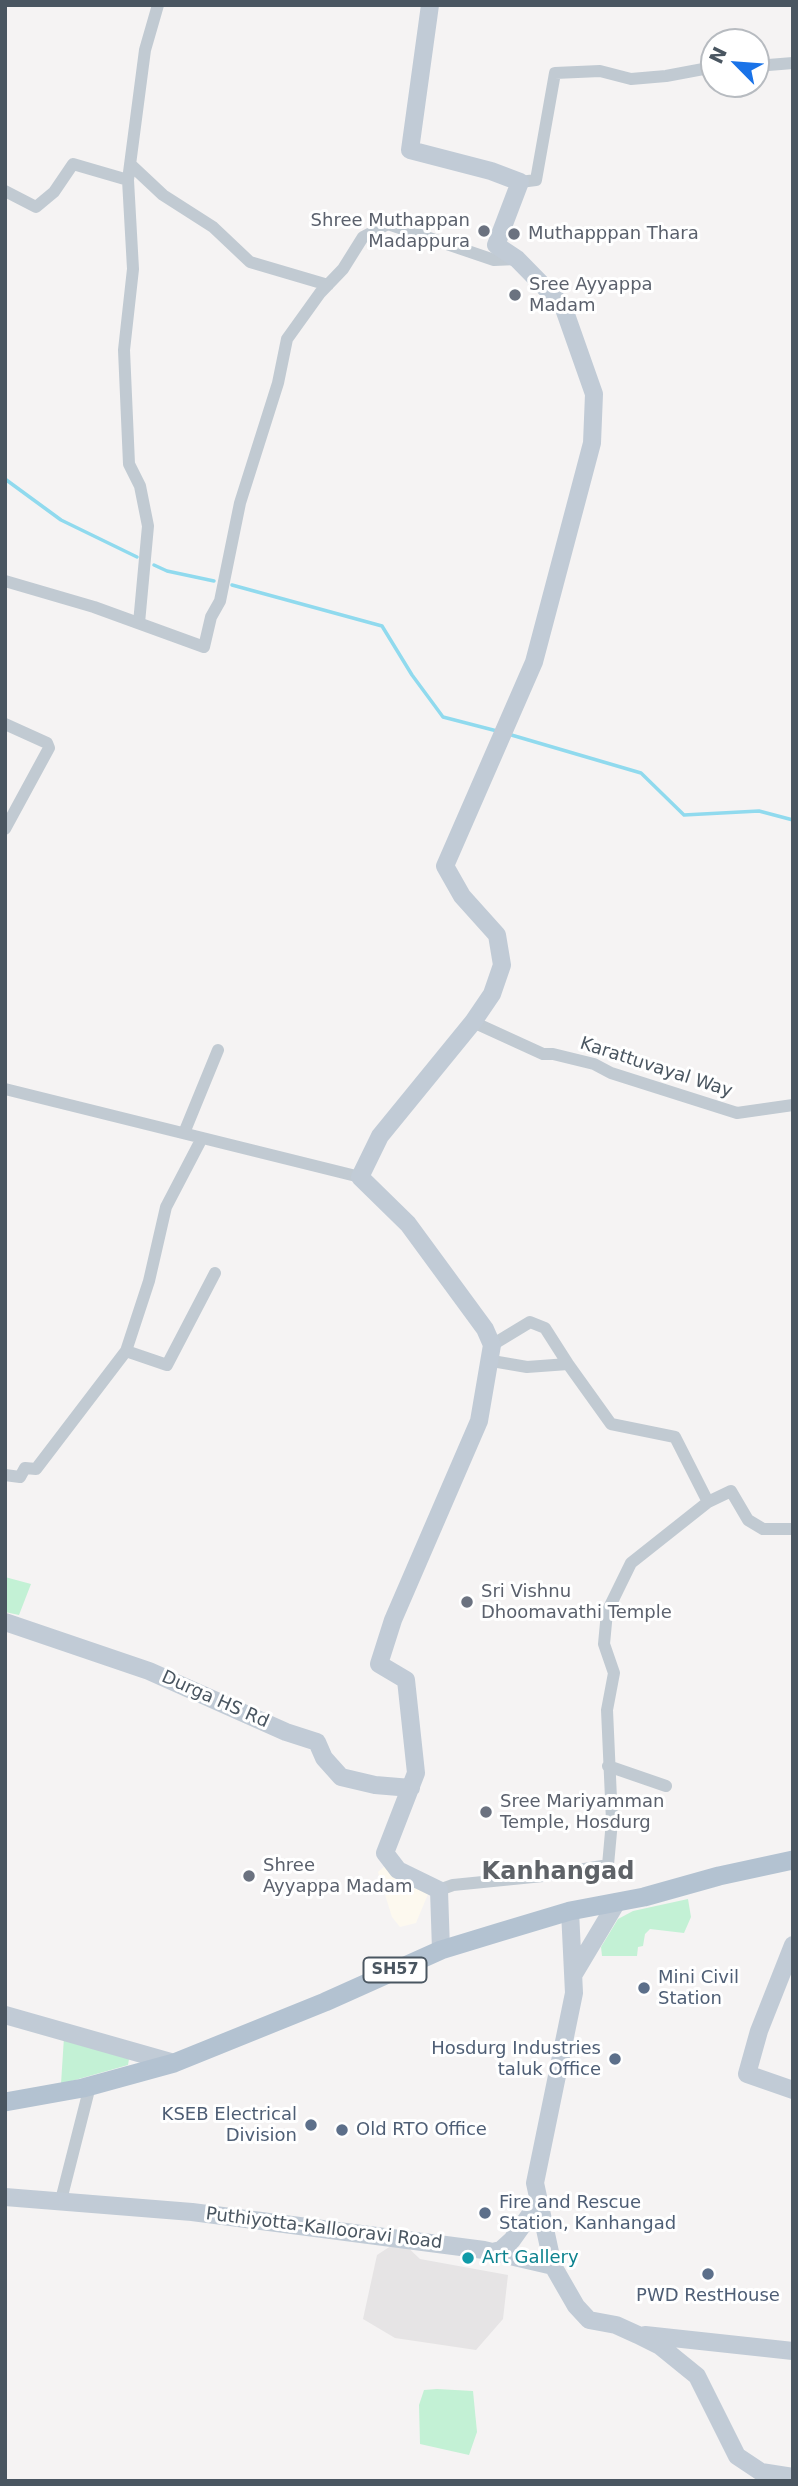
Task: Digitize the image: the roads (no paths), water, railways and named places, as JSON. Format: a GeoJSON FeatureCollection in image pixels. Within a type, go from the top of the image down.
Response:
{"type":"FeatureCollection","features":[{"type":"Feature","properties":{"kind":"main road","name":"SH57"},"geometry":{"type":"LineString","coordinates":[[5,2102],[90,2086],[174,2063],[325,2002],[441,1950],[569,1911],[793,1860]]}},
{"type":"Feature","properties":{"kind":"street"},"geometry":{"type":"LineString","coordinates":[[139,623],[148,526],[140,486],[129,464],[124,349],[133,269],[128,180],[145,50],[158,5]]}},
{"type":"Feature","properties":{"kind":"street"},"geometry":{"type":"LineString","coordinates":[[430,5],[410,150],[491,171],[520,182],[536,180],[555,73],[600,71],[631,79],[700,70]]}},
{"type":"Feature","properties":{"kind":"street"},"geometry":{"type":"LineString","coordinates":[[770,65],[793,63]]}},
{"type":"Feature","properties":{"kind":"street"},"geometry":{"type":"LineString","coordinates":[[5,191],[36,207],[54,192],[73,164],[128,180]]}},
{"type":"Feature","properties":{"kind":"street"},"geometry":{"type":"LineString","coordinates":[[131,165],[163,195],[213,227],[250,262],[328,285]]}},
{"type":"Feature","properties":{"kind":"street"},"geometry":{"type":"LineString","coordinates":[[360,1177],[380,1136],[473,1022],[492,994],[502,965],[497,935],[462,896],[445,866],[534,662],[592,443],[594,394],[563,306],[517,259],[496,246],[520,182]]}},
{"type":"Feature","properties":{"kind":"street"},"geometry":{"type":"LineString","coordinates":[[5,580],[204,647],[211,617],[220,601],[240,503],[278,383],[287,339],[343,269],[363,237],[388,224],[494,260],[517,259]]}},
{"type":"Feature","properties":{"kind":"street"},"geometry":{"type":"LineString","coordinates":[[5,724],[47,743],[48,748],[5,829]]}},
{"type":"Feature","properties":{"kind":"street","name":"Karattuvayal Way"},"geometry":{"type":"LineString","coordinates":[[473,1022],[543,1054],[594,1064],[611,1073],[737,1113],[793,1105]]}},
{"type":"Feature","properties":{"kind":"street"},"geometry":{"type":"LineString","coordinates":[[184,1133],[218,1051]]}},
{"type":"Feature","properties":{"kind":"street"},"geometry":{"type":"LineString","coordinates":[[5,1088],[360,1177],[408,1224],[485,1329],[492,1353],[479,1421],[393,1620],[379,1664],[406,1680],[416,1773],[385,1853],[398,1870],[439,1890],[453,1885],[543,1876],[608,1865],[611,1821],[607,1710],[614,1673],[604,1644],[607,1612],[631,1563],[708,1502],[731,1491],[748,1520],[763,1529],[793,1529]]}},
{"type":"Feature","properties":{"kind":"street"},"geometry":{"type":"LineString","coordinates":[[5,1475],[20,1478],[25,1468],[36,1469],[126,1351],[149,1281],[166,1207],[202,1138]]}},
{"type":"Feature","properties":{"kind":"street"},"geometry":{"type":"LineString","coordinates":[[126,1351],[167,1365],[215,1273]]}},
{"type":"Feature","properties":{"kind":"street"},"geometry":{"type":"LineString","coordinates":[[492,1353],[530,1322],[545,1328],[611,1424],[675,1437],[708,1502]]}},
{"type":"Feature","properties":{"kind":"street"},"geometry":{"type":"LineString","coordinates":[[492,1353],[527,1367],[568,1364]]}},
{"type":"Feature","properties":{"kind":"street","name":"Durga HS Rd"},"geometry":{"type":"LineString","coordinates":[[5,1622],[149,1671],[286,1732],[317,1742],[324,1758],[341,1777],[375,1786],[411,1788]]}},
{"type":"Feature","properties":{"kind":"street"},"geometry":{"type":"LineString","coordinates":[[608,1766],[666,1786]]}},
{"type":"Feature","properties":{"kind":"street"},"geometry":{"type":"LineString","coordinates":[[439,1890],[441,1950]]}},
{"type":"Feature","properties":{"kind":"street"},"geometry":{"type":"LineString","coordinates":[[573,1976],[617,1902]]}},
{"type":"Feature","properties":{"kind":"street"},"geometry":{"type":"LineString","coordinates":[[569,1911],[574,1993],[535,2183],[553,2266],[576,2305],[589,2320],[616,2325],[660,2346],[697,2376],[737,2456],[761,2472],[793,2477]]}},
{"type":"Feature","properties":{"kind":"street"},"geometry":{"type":"LineString","coordinates":[[793,1945],[759,2031],[747,2074],[793,2090]]}},
{"type":"Feature","properties":{"kind":"street"},"geometry":{"type":"LineString","coordinates":[[5,2015],[174,2063]]}},
{"type":"Feature","properties":{"kind":"street"},"geometry":{"type":"LineString","coordinates":[[61,2200],[90,2086]]}},
{"type":"Feature","properties":{"kind":"street","name":"Puthiyotta-Kallooravi Road"},"geometry":{"type":"LineString","coordinates":[[5,2197],[192,2211],[492,2252],[553,2266]]}},
{"type":"Feature","properties":{"kind":"street"},"geometry":{"type":"LineString","coordinates":[[492,2252],[502,2250],[539,2203]]}},
{"type":"Feature","properties":{"kind":"street"},"geometry":{"type":"LineString","coordinates":[[638,2335],[793,2351]]}},
{"type":"Feature","properties":{"kind":"waterway"},"geometry":{"type":"LineString","coordinates":[[5,479],[61,520],[137,557]]}},
{"type":"Feature","properties":{"kind":"waterway"},"geometry":{"type":"LineString","coordinates":[[154,565],[167,571],[214,581]]}},
{"type":"Feature","properties":{"kind":"waterway"},"geometry":{"type":"LineString","coordinates":[[232,585],[382,626],[412,675],[443,717],[497,731]]}},
{"type":"Feature","properties":{"kind":"waterway"},"geometry":{"type":"LineString","coordinates":[[508,734],[641,773],[684,815],[759,811],[793,820]]}},
{"type":"Feature","properties":{"kind":"place","name":"Shree Muthappan Madappura"},"geometry":{"type":"Point","coordinates":[484,231]}},
{"type":"Feature","properties":{"kind":"place","name":"Muthapppan Thara"},"geometry":{"type":"Point","coordinates":[514,234]}},
{"type":"Feature","properties":{"kind":"place","name":"Sree Ayyappa Madam"},"geometry":{"type":"Point","coordinates":[515,295]}},
{"type":"Feature","properties":{"kind":"place","name":"Sri Vishnu Dhoomavathi Temple"},"geometry":{"type":"Point","coordinates":[467,1602]}},
{"type":"Feature","properties":{"kind":"place","name":"Sree Mariyamman Temple, Hosdurg"},"geometry":{"type":"Point","coordinates":[486,1812]}},
{"type":"Feature","properties":{"kind":"place","name":"Shree Ayyappa Madam"},"geometry":{"type":"Point","coordinates":[249,1876]}},
{"type":"Feature","properties":{"kind":"place","name":"Mini Civil Station"},"geometry":{"type":"Point","coordinates":[644,1988]}},
{"type":"Feature","properties":{"kind":"place","name":"Hosdurg Industries taluk Office"},"geometry":{"type":"Point","coordinates":[615,2059]}},
{"type":"Feature","properties":{"kind":"place","name":"KSEB Electrical Division"},"geometry":{"type":"Point","coordinates":[311,2125]}},
{"type":"Feature","properties":{"kind":"place","name":"Old RTO Office"},"geometry":{"type":"Point","coordinates":[342,2130]}},
{"type":"Feature","properties":{"kind":"place","name":"Fire and Rescue Station, Kanhangad"},"geometry":{"type":"Point","coordinates":[485,2213]}},
{"type":"Feature","properties":{"kind":"place","name":"Art Gallery"},"geometry":{"type":"Point","coordinates":[468,2258]}},
{"type":"Feature","properties":{"kind":"place","name":"PWD RestHouse"},"geometry":{"type":"Point","coordinates":[708,2274]}},
{"type":"Feature","properties":{"kind":"district","name":"Kanhangad"},"geometry":{"type":"Point","coordinates":[558,1873]}}]}
